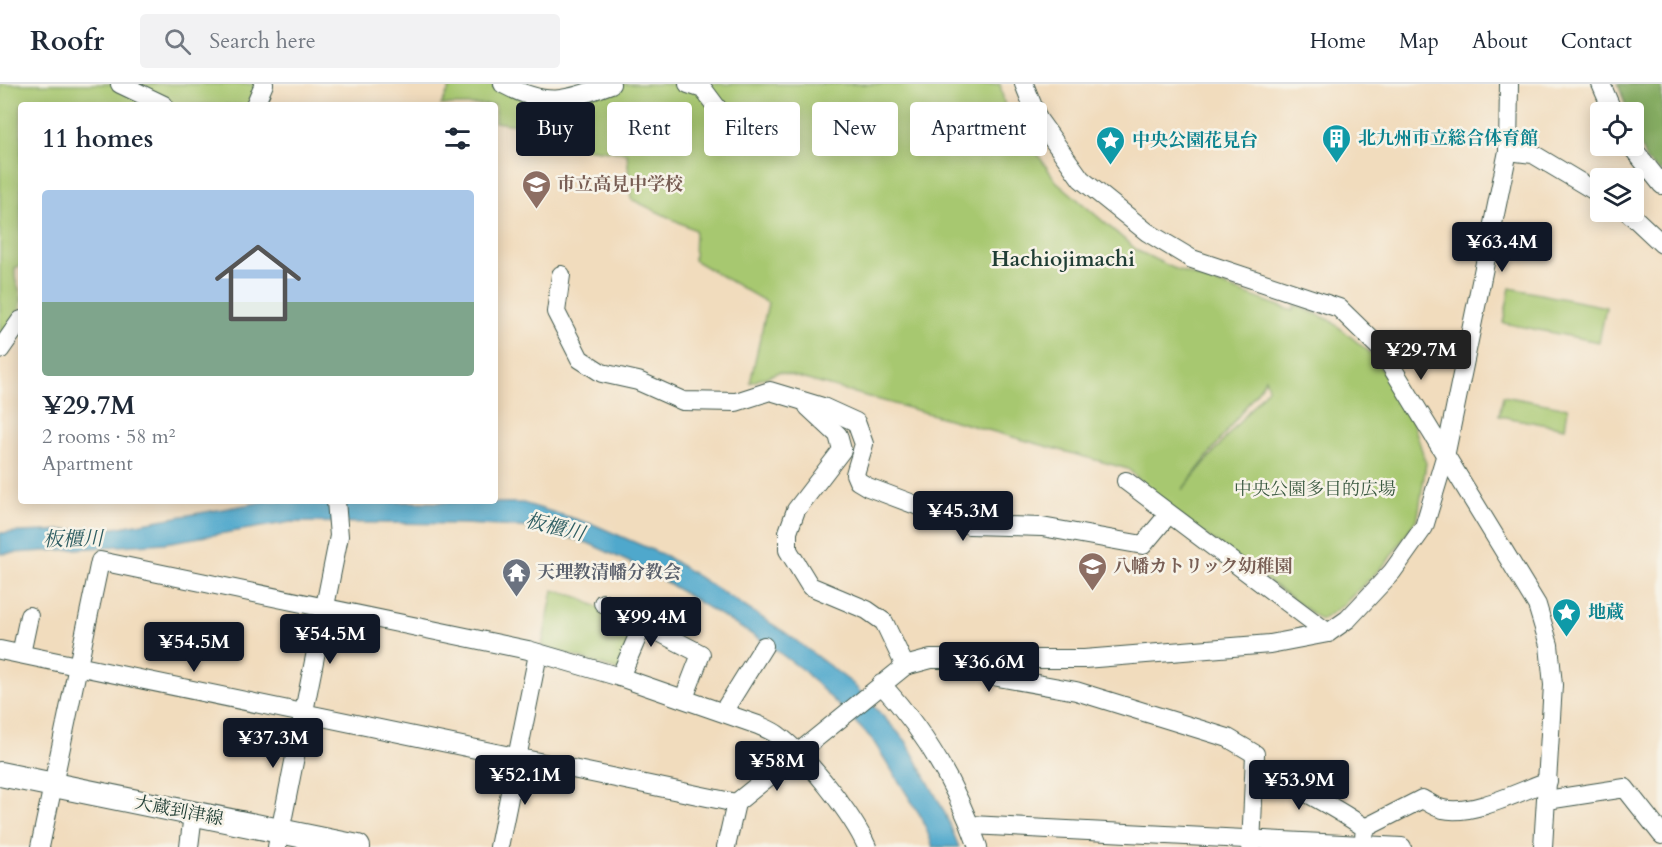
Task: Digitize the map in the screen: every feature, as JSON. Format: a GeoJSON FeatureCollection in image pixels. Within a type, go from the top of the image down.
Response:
{"type":"FeatureCollection","features":[{"type":"Feature","properties":{"kind":"main road","name":"大蔵到津線"},"geometry":{"type":"LineString","coordinates":[[0,774],[193,813],[278,839],[358,847]]}},
{"type":"Feature","properties":{"kind":"street"},"geometry":{"type":"LineString","coordinates":[[120,84],[158,102]]}},
{"type":"Feature","properties":{"kind":"street"},"geometry":{"type":"LineString","coordinates":[[256,102],[264,84]]}},
{"type":"Feature","properties":{"kind":"street"},"geometry":{"type":"LineString","coordinates":[[503,84],[526,96],[566,100],[610,84]]}},
{"type":"Feature","properties":{"kind":"street"},"geometry":{"type":"LineString","coordinates":[[688,84],[703,88],[713,102]]}},
{"type":"Feature","properties":{"kind":"street"},"geometry":{"type":"LineString","coordinates":[[1024,84],[1038,119],[1081,179],[1147,232],[1192,259],[1339,308],[1380,348],[1537,605],[1549,645],[1553,685],[1543,847]]}},
{"type":"Feature","properties":{"kind":"street"},"geometry":{"type":"LineString","coordinates":[[726,847],[736,803],[840,716],[905,666],[930,659],[1084,659],[1270,644],[1328,633],[1348,619],[1392,572],[1425,527],[1445,457],[1508,151],[1509,84]]}},
{"type":"Feature","properties":{"kind":"street"},"geometry":{"type":"LineString","coordinates":[[1601,84],[1609,102]]}},
{"type":"Feature","properties":{"kind":"street"},"geometry":{"type":"LineString","coordinates":[[1508,151],[1533,154],[1590,188]]}},
{"type":"Feature","properties":{"kind":"street"},"geometry":{"type":"LineString","coordinates":[[1639,156],[1662,185]]}},
{"type":"Feature","properties":{"kind":"street"},"geometry":{"type":"LineString","coordinates":[[1639,222],[1662,244]]}},
{"type":"Feature","properties":{"kind":"street"},"geometry":{"type":"LineString","coordinates":[[561,275],[556,312],[580,359],[602,373],[638,381],[683,401],[736,402],[770,391],[823,407],[856,422],[864,444],[855,474],[858,481],[969,525],[1042,527],[1143,545],[1168,516]]}},
{"type":"Feature","properties":{"kind":"street"},"geometry":{"type":"LineString","coordinates":[[0,350],[18,324]]}},
{"type":"Feature","properties":{"kind":"street"},"geometry":{"type":"LineString","coordinates":[[802,402],[823,418],[838,435],[842,450],[796,510],[788,532],[788,550],[810,586],[867,610],[884,622],[905,666]]}},
{"type":"Feature","properties":{"kind":"street"},"geometry":{"type":"LineString","coordinates":[[1126,482],[1168,516],[1328,633]]}},
{"type":"Feature","properties":{"kind":"street"},"geometry":{"type":"LineString","coordinates":[[278,839],[339,536],[336,504]]}},
{"type":"Feature","properties":{"kind":"street"},"geometry":{"type":"LineString","coordinates":[[39,847],[100,561],[528,650],[620,677],[723,712],[779,736],[830,789],[860,831],[867,847]]}},
{"type":"Feature","properties":{"kind":"street"},"geometry":{"type":"LineString","coordinates":[[603,603],[701,654],[684,698]]}},
{"type":"Feature","properties":{"kind":"street"},"geometry":{"type":"LineString","coordinates":[[21,654],[29,616]]}},
{"type":"Feature","properties":{"kind":"street"},"geometry":{"type":"LineString","coordinates":[[620,677],[644,624]]}},
{"type":"Feature","properties":{"kind":"street"},"geometry":{"type":"LineString","coordinates":[[723,712],[764,646]]}},
{"type":"Feature","properties":{"kind":"street"},"geometry":{"type":"LineString","coordinates":[[0,650],[736,803]]}},
{"type":"Feature","properties":{"kind":"street"},"geometry":{"type":"LineString","coordinates":[[499,847],[538,654]]}},
{"type":"Feature","properties":{"kind":"street"},"geometry":{"type":"LineString","coordinates":[[952,659],[998,677],[1076,691],[1228,738],[1255,754],[1252,843]]}},
{"type":"Feature","properties":{"kind":"street"},"geometry":{"type":"LineString","coordinates":[[878,686],[916,727],[946,773],[971,825],[978,847]]}},
{"type":"Feature","properties":{"kind":"street"},"geometry":{"type":"LineString","coordinates":[[1256,765],[1364,836],[1402,847]]}},
{"type":"Feature","properties":{"kind":"street"},"geometry":{"type":"LineString","coordinates":[[971,825],[1252,843],[1364,836],[1422,799],[1443,809],[1458,810],[1548,790],[1624,789],[1662,835]]}},
{"type":"Feature","properties":{"kind":"street"},"geometry":{"type":"LineString","coordinates":[[189,847],[193,813]]}},
{"type":"Feature","properties":{"kind":"green space"},"geometry":{"type":"Polygon","coordinates":[[[0,84],[257,84],[249,102],[18,102],[18,266],[15,268],[15,274],[18,286],[18,317],[0,339],[0,84]]]}},
{"type":"Feature","properties":{"kind":"green space","name":"中央公園多目的広場"},"geometry":{"type":"Polygon","coordinates":[[[452,84],[527,84],[567,93],[580,84],[1000,84],[1004,102],[910,102],[910,156],[1039,156],[1056,181],[1138,251],[1173,268],[1293,311],[1295,305],[1330,320],[1373,355],[1412,420],[1426,463],[1418,517],[1387,562],[1342,606],[1321,620],[1168,507],[1128,469],[779,372],[750,383],[768,303],[694,260],[695,230],[631,199],[627,156],[692,156],[692,102],[607,102],[607,151],[595,149],[595,102],[516,102],[516,125],[498,122],[498,102],[443,102],[452,84]],[[1265,378],[1182,490],[1268,388],[1265,378]]]}},
{"type":"Feature","properties":{"kind":"green space"},"geometry":{"type":"Polygon","coordinates":[[[1618,84],[1662,84],[1662,173],[1646,161],[1644,155],[1644,102],[1624,102],[1618,84]]]}},
{"type":"Feature","properties":{"kind":"green space"},"geometry":{"type":"Polygon","coordinates":[[[1510,288],[1606,307],[1599,342],[1503,323],[1510,288]]]}},
{"type":"Feature","properties":{"kind":"green space"},"geometry":{"type":"Polygon","coordinates":[[[1503,396],[1568,408],[1565,428],[1499,416],[1503,396]]]}},
{"type":"Feature","properties":{"kind":"green space"},"geometry":{"type":"Polygon","coordinates":[[[553,590],[575,596],[637,626],[620,671],[542,646],[553,590]]]}},
{"type":"Feature","properties":{"kind":"water","name":"板櫃川"},"geometry":{"type":"Polygon","coordinates":[[[523,503],[595,525],[666,556],[786,633],[852,683],[906,741],[944,811],[959,847],[933,847],[922,818],[872,739],[804,671],[766,643],[646,570],[588,543],[536,528],[464,524],[291,522],[165,543],[0,554],[0,533],[114,528],[251,504],[523,503]]]}},
{"type":"Feature","properties":{"kind":"place","name":"北九州市立総合体育館"},"geometry":{"type":"Point","coordinates":[1337,164]}},
{"type":"Feature","properties":{"kind":"place","name":"中央公園花見台"},"geometry":{"type":"Point","coordinates":[1111,166]}},
{"type":"Feature","properties":{"kind":"place","name":"市立高見中学校"},"geometry":{"type":"Point","coordinates":[536,210]}},
{"type":"Feature","properties":{"kind":"place","name":"八幡カトリック幼稚園"},"geometry":{"type":"Point","coordinates":[1092,592]}},
{"type":"Feature","properties":{"kind":"place","name":"天理教清幡分教会"},"geometry":{"type":"Point","coordinates":[516,598]}},
{"type":"Feature","properties":{"kind":"place","name":"地蔵"},"geometry":{"type":"Point","coordinates":[1567,638]}},
{"type":"Feature","properties":{"kind":"district","name":"Hachiojimachi"},"geometry":{"type":"Point","coordinates":[1063,259]}}]}
